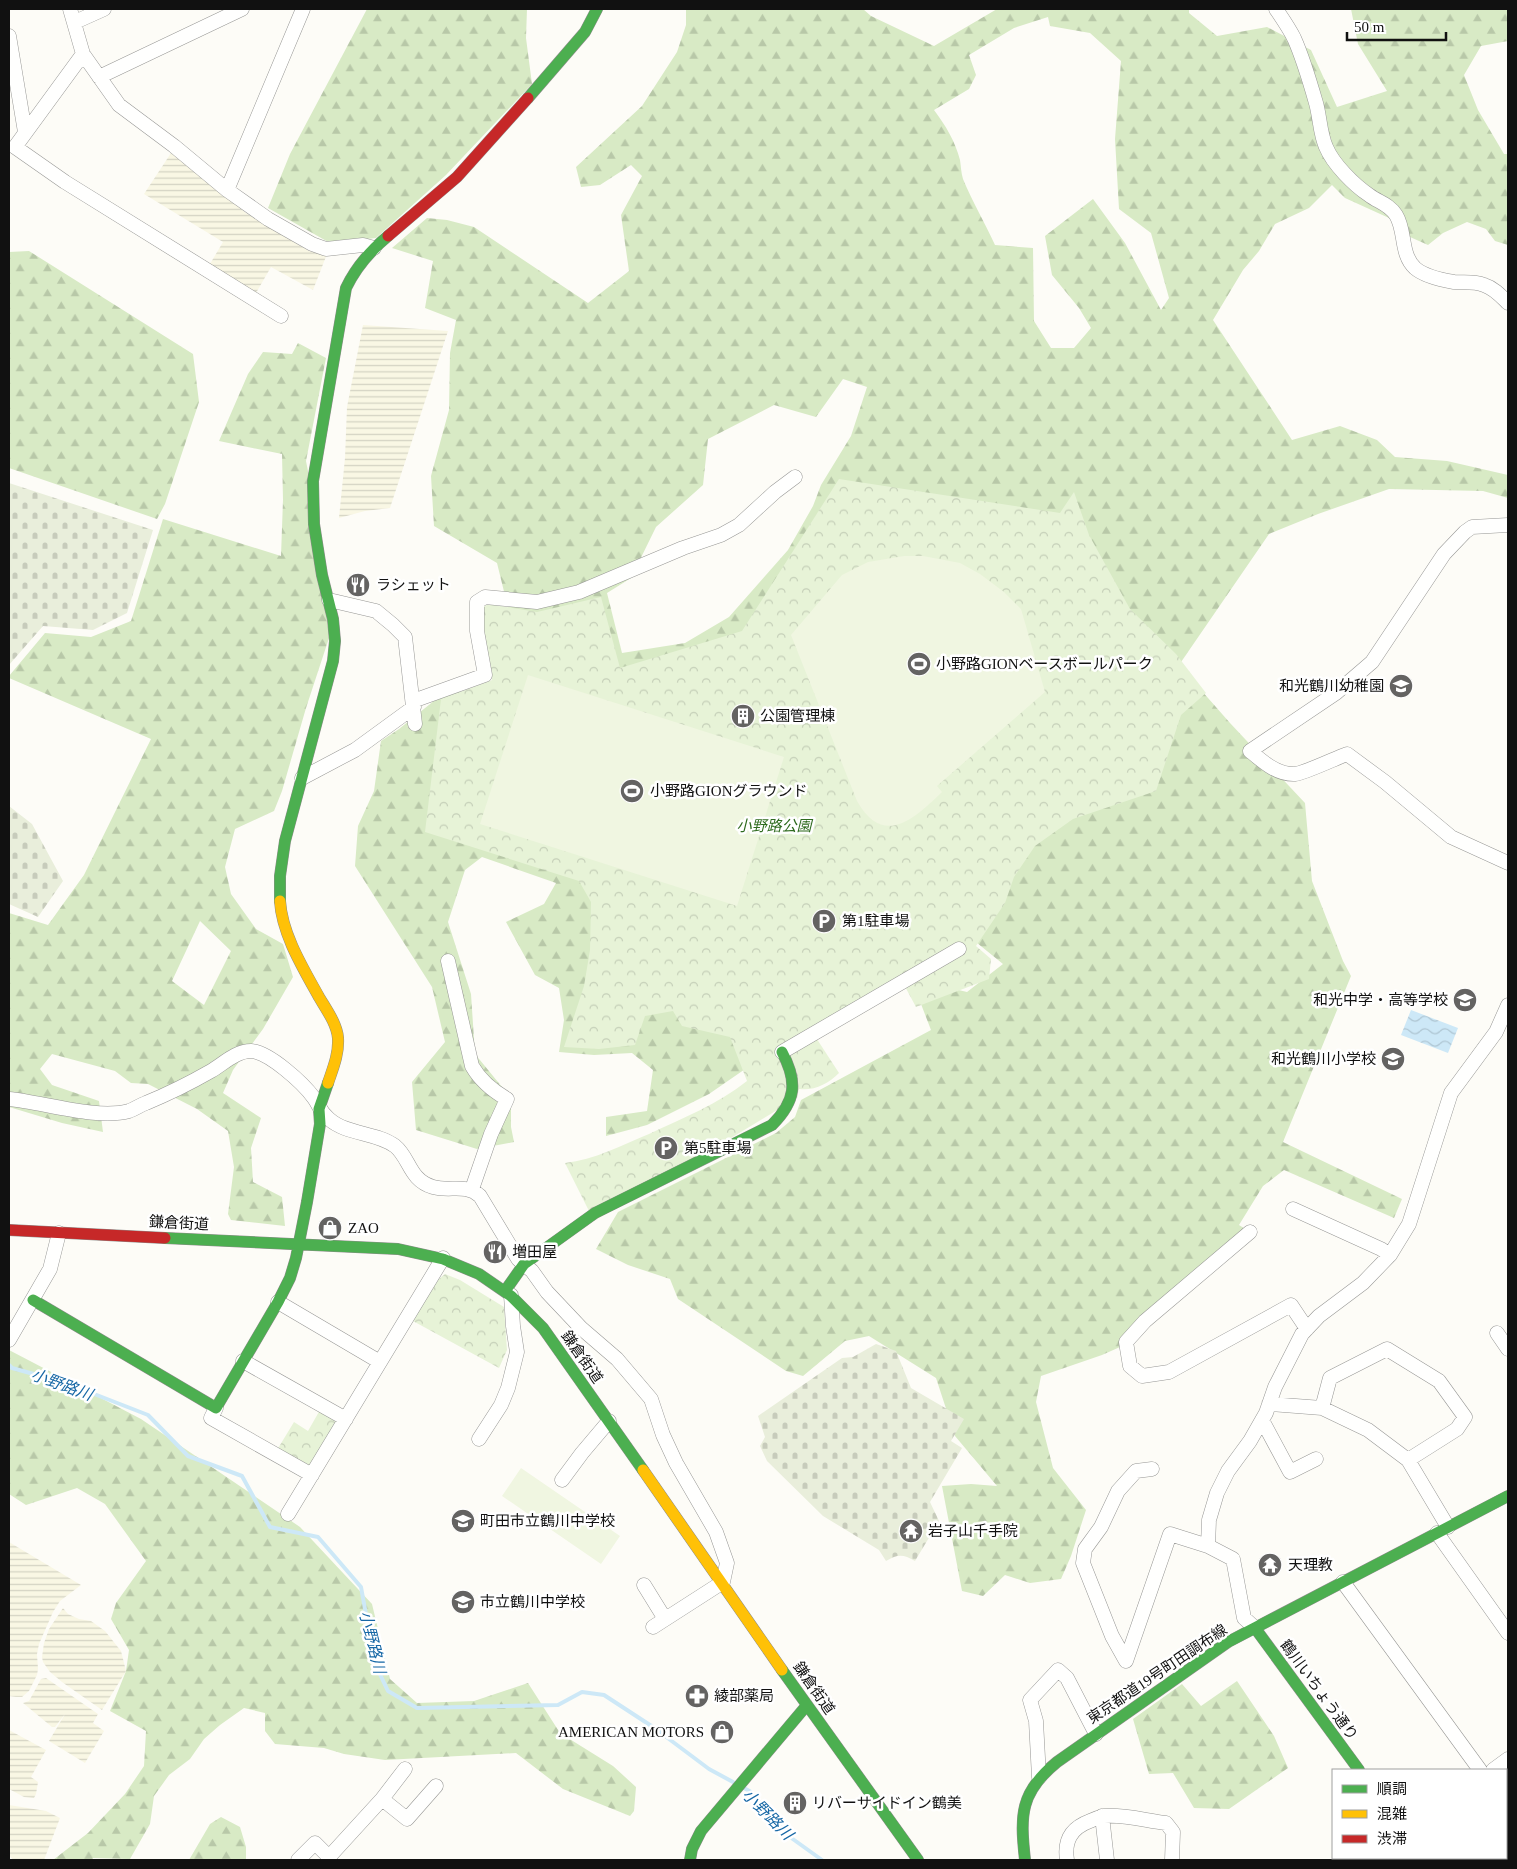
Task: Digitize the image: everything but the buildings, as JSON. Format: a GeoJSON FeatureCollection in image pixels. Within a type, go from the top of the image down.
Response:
{"type":"FeatureCollection","features":[{"type":"Feature","properties":{"kind":"street"},"geometry":{"type":"LineString","coordinates":[[104,9],[72,15],[83,54],[119,105],[174,146],[226,190],[268,219],[312,244],[326,248],[362,245],[374,248]]}},
{"type":"Feature","properties":{"kind":"street"},"geometry":{"type":"LineString","coordinates":[[99,77],[242,9]]}},
{"type":"Feature","properties":{"kind":"street"},"geometry":{"type":"LineString","coordinates":[[226,190],[303,9]]}},
{"type":"Feature","properties":{"kind":"street"},"geometry":{"type":"LineString","coordinates":[[312,1475],[211,1418],[290,1278],[299,1244],[320,1124],[319,1109],[338,1053],[338,1036],[333,1022],[288,932],[280,904],[280,883],[284,854],[332,661],[335,641],[314,524],[313,481],[346,288],[354,271],[374,248],[457,177],[586,32],[596,9]]}},
{"type":"Feature","properties":{"kind":"street"},"geometry":{"type":"LineString","coordinates":[[1276,9],[1294,38],[1299,51],[1316,103],[1326,147],[1350,181],[1370,196],[1384,203],[1396,215],[1400,224],[1403,243],[1411,263],[1422,273],[1441,279],[1484,285],[1498,293],[1508,302]]}},
{"type":"Feature","properties":{"kind":"street"},"geometry":{"type":"LineString","coordinates":[[9,36],[25,132]]}},
{"type":"Feature","properties":{"kind":"street"},"geometry":{"type":"LineString","coordinates":[[83,54],[15,147],[65,182],[281,316]]}},
{"type":"Feature","properties":{"kind":"street"},"geometry":{"type":"LineString","coordinates":[[302,778],[355,750],[414,704],[485,675],[477,631],[477,602],[485,597],[537,602],[579,592],[739,525],[775,492],[795,477]]}},
{"type":"Feature","properties":{"kind":"street"},"geometry":{"type":"LineString","coordinates":[[1508,525],[1472,527],[1465,532],[1444,554],[1372,662],[1336,693],[1250,750],[1278,771],[1295,774],[1347,754],[1385,782],[1451,836],[1508,863]]}},
{"type":"Feature","properties":{"kind":"street"},"geometry":{"type":"LineString","coordinates":[[329,600],[376,611],[393,624],[404,637],[414,704],[415,724]]}},
{"type":"Feature","properties":{"kind":"street"},"geometry":{"type":"LineString","coordinates":[[479,1439],[501,1405],[508,1388],[517,1352],[508,1293],[524,1264],[595,1213],[772,1125],[787,1110],[793,1086],[789,1063],[782,1052],[960,949]]}},
{"type":"Feature","properties":{"kind":"street"},"geometry":{"type":"LineString","coordinates":[[448,961],[472,1066],[477,1075],[498,1094],[507,1099],[491,1134],[472,1189]]}},
{"type":"Feature","properties":{"kind":"street"},"geometry":{"type":"LineString","coordinates":[[1208,1546],[1209,1520],[1216,1493],[1228,1471],[1250,1441],[1262,1420],[1287,1362],[1307,1329],[1318,1316],[1363,1283],[1390,1255],[1410,1224],[1451,1093],[1496,1032],[1508,1004]]}},
{"type":"Feature","properties":{"kind":"street"},"geometry":{"type":"LineString","coordinates":[[9,1099],[93,1113],[128,1111],[203,1075],[240,1053],[250,1051],[262,1054],[280,1065],[314,1099],[319,1109],[330,1120],[395,1146],[411,1171],[432,1187],[472,1189],[480,1196],[518,1259],[532,1271],[547,1292],[581,1328],[618,1359],[651,1399],[663,1434],[676,1463],[716,1532],[727,1563],[723,1582],[653,1627]]}},
{"type":"Feature","properties":{"kind":"street"},"geometry":{"type":"LineString","coordinates":[[1293,1209],[1381,1249],[1390,1255]]}},
{"type":"Feature","properties":{"kind":"street","name":"鎌倉街道"},"geometry":{"type":"LineString","coordinates":[[9,1230],[398,1249],[443,1258],[470,1268],[508,1293],[543,1328],[918,1860]]}},
{"type":"Feature","properties":{"kind":"street"},"geometry":{"type":"LineString","coordinates":[[1250,1232],[1145,1321],[1126,1342],[1130,1366],[1142,1376],[1169,1372],[1291,1306],[1307,1329]]}},
{"type":"Feature","properties":{"kind":"street"},"geometry":{"type":"LineString","coordinates":[[9,1340],[50,1269],[59,1233]]}},
{"type":"Feature","properties":{"kind":"street"},"geometry":{"type":"LineString","coordinates":[[288,1514],[443,1258]]}},
{"type":"Feature","properties":{"kind":"street"},"geometry":{"type":"LineString","coordinates":[[33,1300],[216,1408]]}},
{"type":"Feature","properties":{"kind":"street"},"geometry":{"type":"LineString","coordinates":[[278,1302],[380,1362]]}},
{"type":"Feature","properties":{"kind":"street"},"geometry":{"type":"LineString","coordinates":[[1497,1333],[1508,1349]]}},
{"type":"Feature","properties":{"kind":"street"},"geometry":{"type":"LineString","coordinates":[[1322,1408],[1330,1378],[1387,1349],[1402,1358],[1439,1381],[1465,1417],[1457,1428],[1408,1460]]}},
{"type":"Feature","properties":{"kind":"street"},"geometry":{"type":"LineString","coordinates":[[243,1361],[346,1419]]}},
{"type":"Feature","properties":{"kind":"street"},"geometry":{"type":"LineString","coordinates":[[1269,1404],[1322,1408],[1368,1430],[1408,1460],[1442,1530],[1508,1633]]}},
{"type":"Feature","properties":{"kind":"street"},"geometry":{"type":"LineString","coordinates":[[1262,1420],[1290,1472],[1316,1459]]}},
{"type":"Feature","properties":{"kind":"street"},"geometry":{"type":"LineString","coordinates":[[562,1480],[609,1421]]}},
{"type":"Feature","properties":{"kind":"street"},"geometry":{"type":"LineString","coordinates":[[1152,1469],[1136,1471],[1118,1491],[1101,1527],[1084,1552],[1083,1563],[1112,1636],[1126,1662],[1170,1534],[1208,1546],[1233,1559],[1244,1618],[1255,1628]]}},
{"type":"Feature","properties":{"kind":"street","name":"東京都道19号町田調布線"},"geometry":{"type":"LineString","coordinates":[[1025,1860],[1022,1819],[1025,1803],[1039,1777],[1057,1762],[1228,1642],[1508,1496]]}},
{"type":"Feature","properties":{"kind":"street"},"geometry":{"type":"LineString","coordinates":[[1343,1582],[1479,1769]]}},
{"type":"Feature","properties":{"kind":"street"},"geometry":{"type":"LineString","coordinates":[[644,1585],[665,1619]]}},
{"type":"Feature","properties":{"kind":"street","name":"鶴川いちょう通り"},"geometry":{"type":"LineString","coordinates":[[1255,1628],[1358,1769]]}},
{"type":"Feature","properties":{"kind":"street"},"geometry":{"type":"LineString","coordinates":[[1039,1777],[1036,1721],[1030,1700],[1058,1670],[1067,1678],[1096,1734]]}},
{"type":"Feature","properties":{"kind":"street"},"geometry":{"type":"LineString","coordinates":[[690,1860],[690,1852],[694,1843],[807,1705]]}},
{"type":"Feature","properties":{"kind":"street"},"geometry":{"type":"LineString","coordinates":[[1494,1769],[1508,1759]]}},
{"type":"Feature","properties":{"kind":"street"},"geometry":{"type":"LineString","coordinates":[[298,1860],[315,1843],[329,1857],[382,1799],[405,1770]]}},
{"type":"Feature","properties":{"kind":"street"},"geometry":{"type":"LineString","coordinates":[[382,1799],[407,1819],[436,1786]]}},
{"type":"Feature","properties":{"kind":"street"},"geometry":{"type":"LineString","coordinates":[[1067,1860],[1065,1849],[1068,1838],[1074,1830],[1102,1816],[1166,1823],[1173,1832],[1172,1860]]}},
{"type":"Feature","properties":{"kind":"street"},"geometry":{"type":"LineString","coordinates":[[1102,1816],[1107,1860]]}},
{"type":"Feature","properties":{"kind":"shaded area"},"geometry":{"type":"Polygon","coordinates":[[[171,153],[246,213],[309,251],[327,254],[313,290],[271,267],[256,293],[210,264],[223,242],[144,194],[171,153]]]}},
{"type":"Feature","properties":{"kind":"shaded area"},"geometry":{"type":"Polygon","coordinates":[[[363,325],[448,331],[390,508],[365,511],[339,518],[345,458],[347,407],[363,325]]]}},
{"type":"Feature","properties":{"kind":"shaded area"},"geometry":{"type":"Polygon","coordinates":[[[9,1542],[81,1585],[60,1601],[53,1612],[39,1644],[37,1675],[29,1691],[22,1697],[9,1696],[9,1542]]]}},
{"type":"Feature","properties":{"kind":"shaded area"},"geometry":{"type":"Polygon","coordinates":[[[63,1608],[68,1614],[79,1619],[91,1621],[105,1631],[121,1651],[126,1671],[102,1710],[62,1682],[50,1672],[43,1662],[44,1643],[49,1629],[63,1608]]]}},
{"type":"Feature","properties":{"kind":"shaded area"},"geometry":{"type":"Polygon","coordinates":[[[46,1678],[98,1714],[93,1723],[104,1731],[85,1763],[49,1741],[65,1714],[55,1727],[52,1727],[23,1703],[29,1701],[41,1679],[46,1678]]]}},
{"type":"Feature","properties":{"kind":"shaded area"},"geometry":{"type":"Polygon","coordinates":[[[9,1730],[46,1750],[31,1777],[38,1782],[34,1798],[24,1797],[9,1789],[9,1730]]]}},
{"type":"Feature","properties":{"kind":"shaded area"},"geometry":{"type":"Polygon","coordinates":[[[9,1805],[46,1811],[60,1818],[44,1860],[13,1860],[9,1855],[9,1805]]]}},
{"type":"Feature","properties":{"kind":"green space"},"geometry":{"type":"Polygon","coordinates":[[[367,9],[527,9],[526,38],[532,84],[446,175],[376,238],[330,243],[268,208],[290,154],[367,9]]]}},
{"type":"Feature","properties":{"kind":"green space"},"geometry":{"type":"Polygon","coordinates":[[[686,9],[863,9],[871,16],[934,46],[997,9],[1189,9],[1189,13],[1217,36],[1267,27],[1311,50],[1337,107],[1387,91],[1358,44],[1351,9],[1508,9],[1508,41],[1481,46],[1464,75],[1478,110],[1504,154],[1508,154],[1508,245],[1495,241],[1486,229],[1467,222],[1443,233],[1428,245],[1410,237],[1389,218],[1345,198],[1332,185],[1309,208],[1275,224],[1259,251],[1243,270],[1213,320],[1292,440],[1340,426],[1377,440],[1395,457],[1447,461],[1508,475],[1508,498],[1483,491],[1389,489],[1318,514],[1269,534],[1179,665],[1305,803],[1312,881],[1343,961],[1351,976],[1283,1142],[1402,1199],[1394,1218],[1284,1170],[1263,1186],[1239,1225],[1250,1232],[1120,1347],[1041,1376],[1036,1402],[1053,1468],[1086,1510],[1071,1556],[1061,1579],[1030,1583],[1005,1575],[983,1596],[962,1591],[942,1486],[971,1484],[997,1486],[955,1436],[936,1378],[869,1336],[845,1341],[803,1376],[786,1371],[678,1299],[670,1279],[628,1265],[596,1249],[618,1212],[776,1133],[795,1117],[801,1100],[931,1030],[921,1004],[946,987],[967,992],[1003,964],[966,934],[803,1029],[709,1094],[647,1125],[606,1136],[606,1117],[647,1111],[653,1070],[632,1053],[594,1055],[559,1052],[564,1020],[559,988],[535,975],[506,922],[544,904],[556,883],[482,857],[465,870],[448,922],[471,994],[475,1054],[511,1098],[511,1127],[514,1142],[477,1149],[416,1130],[412,1082],[445,1042],[432,987],[355,866],[358,826],[374,791],[381,741],[440,696],[459,688],[470,728],[689,705],[510,616],[497,563],[434,526],[431,476],[449,410],[450,353],[456,320],[425,308],[433,261],[392,248],[427,218],[447,220],[474,227],[588,303],[629,271],[621,215],[642,176],[631,165],[600,185],[581,187],[576,167],[642,106],[677,52],[686,25],[686,9]],[[1048,17],[1014,28],[969,55],[976,75],[969,89],[934,110],[953,140],[960,160],[963,179],[995,245],[1033,248],[1034,321],[1051,348],[1074,348],[1091,328],[1079,308],[1052,275],[1045,236],[1093,199],[1125,243],[1161,310],[1169,298],[1151,233],[1119,209],[1115,139],[1121,61],[1090,33],[1050,26],[1048,17]],[[843,379],[816,417],[774,405],[708,439],[703,485],[656,527],[631,578],[607,593],[622,653],[685,643],[729,617],[788,550],[813,506],[821,485],[851,436],[867,387],[843,379]]]}},
{"type":"Feature","properties":{"kind":"green space"},"geometry":{"type":"Polygon","coordinates":[[[29,251],[193,354],[199,402],[165,504],[157,519],[9,468],[9,252],[29,251]]]}},
{"type":"Feature","properties":{"kind":"green space"},"geometry":{"type":"Polygon","coordinates":[[[298,343],[326,358],[306,461],[318,522],[329,638],[282,791],[274,811],[235,829],[225,867],[231,894],[256,929],[283,944],[293,977],[263,1029],[233,1070],[223,1093],[261,1118],[251,1148],[253,1182],[282,1197],[285,1226],[231,1220],[228,1214],[234,1167],[228,1131],[197,1109],[148,1084],[131,1083],[115,1071],[52,1054],[40,1069],[52,1085],[99,1101],[103,1132],[62,1123],[9,1107],[9,913],[48,925],[84,875],[151,739],[9,678],[9,676],[45,633],[91,637],[131,621],[163,519],[281,556],[282,454],[219,441],[248,374],[263,352],[292,354],[298,343]],[[200,921],[172,981],[204,1005],[231,951],[200,921]]]}},
{"type":"Feature","properties":{"kind":"green space","name":"小野路公園"},"geometry":{"type":"Polygon","coordinates":[[[839,479],[1060,513],[1074,492],[1089,535],[1130,609],[1176,654],[1206,693],[1181,715],[1156,791],[1073,819],[1035,846],[1014,877],[1005,903],[976,946],[991,959],[989,979],[916,1007],[902,981],[811,1030],[839,1073],[835,1077],[815,1088],[799,1089],[797,1098],[594,1221],[565,1163],[597,1155],[649,1134],[712,1104],[747,1081],[730,1037],[682,1026],[673,1011],[645,1016],[635,1045],[599,1049],[564,1047],[584,986],[590,950],[591,902],[579,881],[425,832],[441,699],[492,680],[483,631],[483,607],[488,604],[537,612],[601,597],[620,668],[742,631],[839,479]]]}},
{"type":"Feature","properties":{"kind":"green space"},"geometry":{"type":"Polygon","coordinates":[[[9,483],[153,530],[127,613],[93,630],[43,626],[9,665],[9,483]]]}},
{"type":"Feature","properties":{"kind":"green space","name":"小野路GIONベースボールパーク"},"geometry":{"type":"Polygon","coordinates":[[[904,556],[923,556],[960,563],[980,574],[1004,592],[1021,609],[1045,692],[937,786],[942,792],[922,811],[900,824],[889,826],[878,823],[867,815],[857,801],[791,635],[842,575],[868,562],[904,556]]]}},
{"type":"Feature","properties":{"kind":"green space","name":"小野路GIONグラウンド"},"geometry":{"type":"Polygon","coordinates":[[[528,675],[784,757],[737,906],[480,824],[528,675]]]}},
{"type":"Feature","properties":{"kind":"green space"},"geometry":{"type":"Polygon","coordinates":[[[9,806],[32,824],[63,881],[38,917],[9,904],[9,806]]]}},
{"type":"Feature","properties":{"kind":"green space"},"geometry":{"type":"Polygon","coordinates":[[[445,1274],[460,1280],[504,1307],[507,1350],[499,1368],[413,1321],[432,1285],[445,1274]]]}},
{"type":"Feature","properties":{"kind":"green space"},"geometry":{"type":"Polygon","coordinates":[[[876,1344],[896,1351],[911,1388],[964,1419],[951,1441],[962,1448],[930,1502],[939,1521],[915,1561],[900,1556],[886,1561],[879,1550],[823,1516],[767,1461],[760,1446],[765,1437],[758,1416],[842,1358],[853,1357],[876,1344]]]}},
{"type":"Feature","properties":{"kind":"green space"},"geometry":{"type":"Polygon","coordinates":[[[9,1350],[141,1419],[300,1527],[372,1604],[390,1679],[417,1703],[474,1701],[528,1683],[560,1733],[613,1766],[636,1787],[634,1811],[630,1816],[563,1789],[516,1753],[385,1760],[344,1754],[324,1748],[275,1744],[265,1731],[265,1713],[244,1708],[204,1739],[190,1759],[169,1775],[154,1796],[150,1824],[130,1859],[53,1860],[88,1833],[125,1794],[144,1766],[146,1731],[110,1711],[126,1671],[129,1650],[111,1619],[116,1603],[146,1561],[105,1504],[77,1488],[26,1505],[9,1494],[9,1350]]]}},
{"type":"Feature","properties":{"kind":"green space"},"geometry":{"type":"Polygon","coordinates":[[[320,1410],[336,1419],[338,1427],[316,1464],[305,1467],[277,1450],[294,1422],[308,1431],[320,1410]]]}},
{"type":"Feature","properties":{"kind":"green space"},"geometry":{"type":"Polygon","coordinates":[[[521,1468],[620,1536],[601,1564],[502,1496],[521,1468]]]}},
{"type":"Feature","properties":{"kind":"green space"},"geometry":{"type":"Polygon","coordinates":[[[1237,1681],[1274,1736],[1288,1768],[1229,1809],[1194,1808],[1173,1773],[1149,1774],[1133,1719],[1182,1684],[1201,1706],[1237,1681]]]}},
{"type":"Feature","properties":{"kind":"green space"},"geometry":{"type":"Polygon","coordinates":[[[221,1817],[240,1827],[246,1847],[246,1860],[189,1860],[210,1824],[221,1817]]]}},
{"type":"Feature","properties":{"kind":"water"},"geometry":{"type":"Polygon","coordinates":[[[1411,1010],[1458,1028],[1448,1053],[1401,1035],[1411,1010]]]}},
{"type":"Feature","properties":{"kind":"waterway","name":"小野路川"},"geometry":{"type":"LineString","coordinates":[[9,1365],[12,1368],[66,1383],[148,1415],[188,1456],[242,1476],[270,1527],[318,1537],[361,1587],[375,1664],[388,1691],[417,1708],[558,1705],[582,1692],[604,1695],[653,1727],[709,1769],[733,1782]]}},
{"type":"Feature","properties":{"kind":"waterway","name":"小野路川"},"geometry":{"type":"LineString","coordinates":[[744,1788],[751,1792],[790,1837],[822,1860]]}},
{"type":"Feature","properties":{"kind":"traffic: fast"},"geometry":{"type":"LineString","coordinates":[[528,98],[585,32],[597,9]]}},
{"type":"Feature","properties":{"kind":"traffic: fast"},"geometry":{"type":"LineString","coordinates":[[280,901],[280,876],[285,841],[333,661],[335,641],[333,619],[322,575],[314,524],[313,481],[346,288],[364,260],[388,236]]}},
{"type":"Feature","properties":{"kind":"traffic: fast"},"geometry":{"type":"LineString","coordinates":[[505,1291],[524,1264],[595,1213],[772,1125],[786,1108],[792,1091],[791,1073],[782,1052]]}},
{"type":"Feature","properties":{"kind":"traffic: fast"},"geometry":{"type":"LineString","coordinates":[[33,1300],[216,1408],[290,1278],[307,1202],[320,1124],[319,1109],[328,1083]]}},
{"type":"Feature","properties":{"kind":"traffic: fast"},"geometry":{"type":"LineString","coordinates":[[165,1238],[398,1249],[443,1259],[479,1274],[511,1296],[543,1328],[643,1470]]}},
{"type":"Feature","properties":{"kind":"traffic: fast"},"geometry":{"type":"LineString","coordinates":[[1025,1860],[1023,1830],[1025,1805],[1029,1794],[1036,1784],[1057,1762],[1228,1642],[1508,1496]]}},
{"type":"Feature","properties":{"kind":"traffic: fast"},"geometry":{"type":"LineString","coordinates":[[1255,1628],[1358,1769]]}},
{"type":"Feature","properties":{"kind":"traffic: fast"},"geometry":{"type":"LineString","coordinates":[[782,1670],[918,1860]]}},
{"type":"Feature","properties":{"kind":"traffic: fast"},"geometry":{"type":"LineString","coordinates":[[690,1860],[692,1849],[701,1831],[807,1705]]}},
{"type":"Feature","properties":{"kind":"traffic: slow"},"geometry":{"type":"LineString","coordinates":[[280,901],[285,926],[294,951],[336,1027],[338,1038],[337,1055],[328,1083]]}},
{"type":"Feature","properties":{"kind":"traffic: slow"},"geometry":{"type":"LineString","coordinates":[[643,1470],[782,1670]]}},
{"type":"Feature","properties":{"kind":"traffic: jam"},"geometry":{"type":"LineString","coordinates":[[388,236],[457,177],[528,98]]}},
{"type":"Feature","properties":{"kind":"traffic: jam"},"geometry":{"type":"LineString","coordinates":[[9,1230],[165,1238]]}},
{"type":"Feature","properties":{"kind":"place","name":"ラシェット"},"geometry":{"type":"Point","coordinates":[358,585]}},
{"type":"Feature","properties":{"kind":"place","name":"小野路GIONベースボールパーク"},"geometry":{"type":"Point","coordinates":[919,664]}},
{"type":"Feature","properties":{"kind":"place","name":"和光鶴川幼稚園"},"geometry":{"type":"Point","coordinates":[1401,686]}},
{"type":"Feature","properties":{"kind":"place","name":"公園管理棟"},"geometry":{"type":"Point","coordinates":[743,716]}},
{"type":"Feature","properties":{"kind":"place","name":"小野路GIONグラウンド"},"geometry":{"type":"Point","coordinates":[632,791]}},
{"type":"Feature","properties":{"kind":"place","name":"第1駐車場"},"geometry":{"type":"Point","coordinates":[824,921]}},
{"type":"Feature","properties":{"kind":"place","name":"和光中学・高等学校"},"geometry":{"type":"Point","coordinates":[1465,1000]}},
{"type":"Feature","properties":{"kind":"place","name":"和光鶴川小学校"},"geometry":{"type":"Point","coordinates":[1393,1059]}},
{"type":"Feature","properties":{"kind":"place","name":"第5駐車場"},"geometry":{"type":"Point","coordinates":[666,1148]}},
{"type":"Feature","properties":{"kind":"place","name":"ZAO"},"geometry":{"type":"Point","coordinates":[330,1228]}},
{"type":"Feature","properties":{"kind":"place","name":"増田屋"},"geometry":{"type":"Point","coordinates":[495,1252]}},
{"type":"Feature","properties":{"kind":"place","name":"町田市立鶴川中学校"},"geometry":{"type":"Point","coordinates":[463,1521]}},
{"type":"Feature","properties":{"kind":"place","name":"岩子山千手院"},"geometry":{"type":"Point","coordinates":[911,1531]}},
{"type":"Feature","properties":{"kind":"place","name":"天理教"},"geometry":{"type":"Point","coordinates":[1270,1565]}},
{"type":"Feature","properties":{"kind":"place","name":"市立鶴川中学校"},"geometry":{"type":"Point","coordinates":[463,1602]}},
{"type":"Feature","properties":{"kind":"place","name":"綾部薬局"},"geometry":{"type":"Point","coordinates":[697,1696]}},
{"type":"Feature","properties":{"kind":"place","name":"AMERICAN MOTORS"},"geometry":{"type":"Point","coordinates":[722,1732]}},
{"type":"Feature","properties":{"kind":"place","name":"リバーサイドイン鶴美"},"geometry":{"type":"Point","coordinates":[795,1803]}}]}
